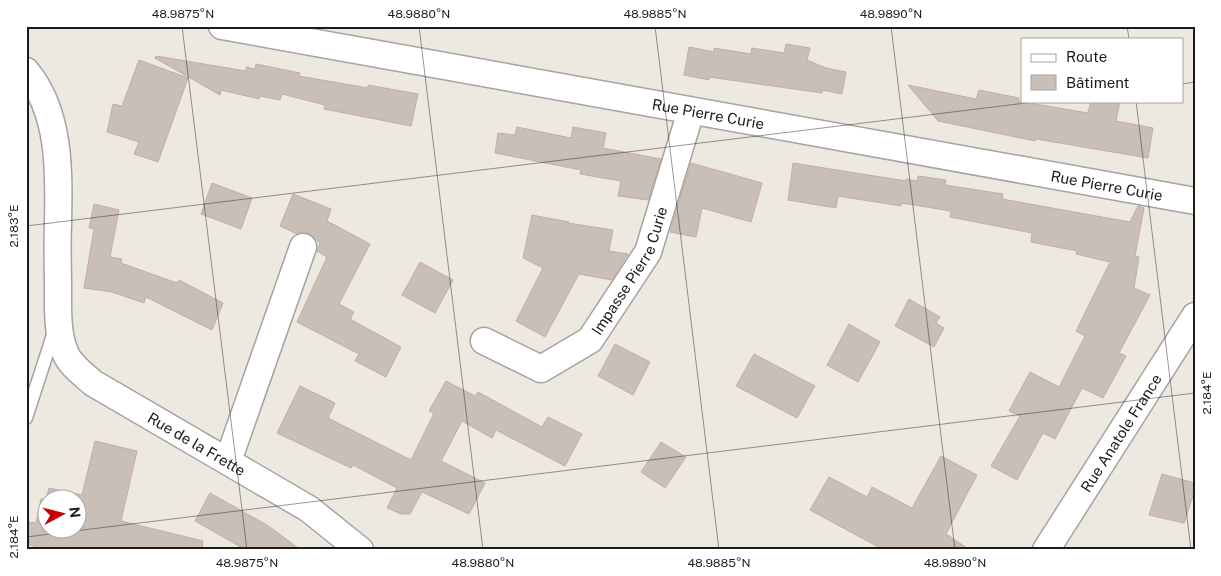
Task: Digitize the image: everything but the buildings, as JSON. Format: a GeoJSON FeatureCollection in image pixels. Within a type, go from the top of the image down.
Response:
{"type":"FeatureCollection","features":[{"type":"Feature","properties":{"kind":"street","name":"Rue Pierre Curie"},"geometry":{"type":"LineString","coordinates":[[222,26],[1195,200]]}},
{"type":"Feature","properties":{"kind":"street","name":"Rue de la Frette"},"geometry":{"type":"LineString","coordinates":[[26,71],[34,81],[46,107],[56,140],[59,184],[58,320],[65,353],[77,369],[93,382],[309,509],[360,550]]}},
{"type":"Feature","properties":{"kind":"street","name":"Impasse Pierre Curie"},"geometry":{"type":"LineString","coordinates":[[484,341],[541,369],[590,340],[648,252],[691,111]]}},
{"type":"Feature","properties":{"kind":"street"},"geometry":{"type":"LineString","coordinates":[[228,461],[303,247]]}},
{"type":"Feature","properties":{"kind":"street","name":"Rue Anatole France"},"geometry":{"type":"LineString","coordinates":[[1046,550],[1195,316]]}},
{"type":"Feature","properties":{"kind":"lane","name":"Rue de la Frette"},"geometry":{"type":"LineString","coordinates":[[26,418],[58,320]]}}]}
